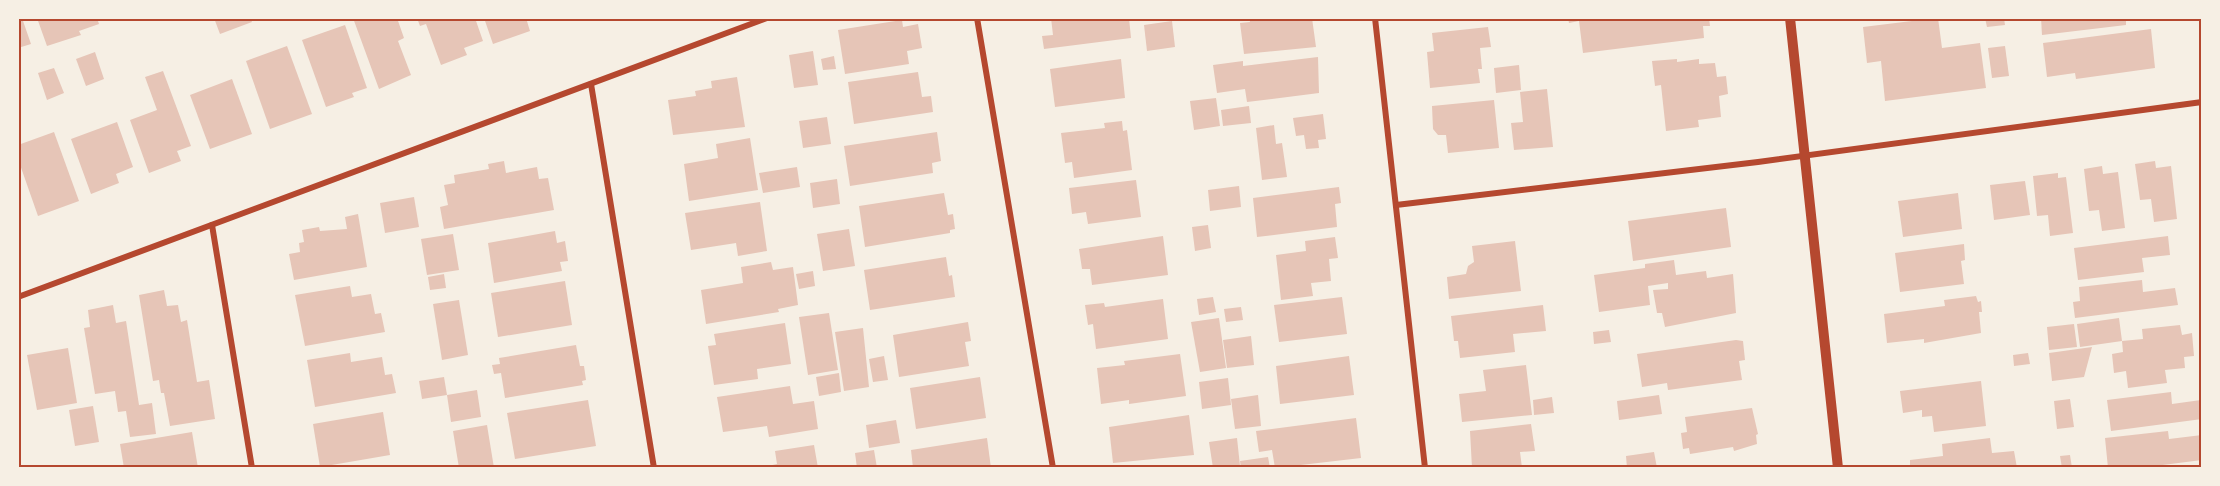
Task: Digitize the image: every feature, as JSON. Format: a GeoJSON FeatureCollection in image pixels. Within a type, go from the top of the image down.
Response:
{"type":"FeatureCollection","features":[{"type":"Feature","properties":{"kind":"street"},"geometry":{"type":"LineString","coordinates":[[18,297],[767,18]]}},
{"type":"Feature","properties":{"kind":"street"},"geometry":{"type":"LineString","coordinates":[[977,18],[1053,468]]}},
{"type":"Feature","properties":{"kind":"street"},"geometry":{"type":"LineString","coordinates":[[1376,18],[1425,468]]}},
{"type":"Feature","properties":{"kind":"street"},"geometry":{"type":"LineString","coordinates":[[1790,18],[1838,468]]}},
{"type":"Feature","properties":{"kind":"street"},"geometry":{"type":"LineString","coordinates":[[591,84],[654,468]]}},
{"type":"Feature","properties":{"kind":"street"},"geometry":{"type":"LineString","coordinates":[[1396,205],[1804,155],[2202,102]]}},
{"type":"Feature","properties":{"kind":"street"},"geometry":{"type":"LineString","coordinates":[[212,225],[252,468]]}},
{"type":"Feature","properties":{"kind":"building"},"geometry":{"type":"Polygon","coordinates":[[[18,18],[22,18],[31,44],[18,48],[18,18]]]}},
{"type":"Feature","properties":{"kind":"building"},"geometry":{"type":"Polygon","coordinates":[[[37,18],[97,18],[99,24],[79,31],[81,35],[47,46],[37,18]]]}},
{"type":"Feature","properties":{"kind":"building"},"geometry":{"type":"Polygon","coordinates":[[[214,18],[250,18],[252,22],[220,34],[214,18]]]}},
{"type":"Feature","properties":{"kind":"building"},"geometry":{"type":"Polygon","coordinates":[[[353,18],[397,18],[404,38],[398,41],[411,75],[379,89],[353,18]]]}},
{"type":"Feature","properties":{"kind":"building"},"geometry":{"type":"Polygon","coordinates":[[[417,18],[475,18],[483,41],[464,48],[467,55],[441,65],[426,24],[420,26],[417,18]]]}},
{"type":"Feature","properties":{"kind":"building"},"geometry":{"type":"Polygon","coordinates":[[[484,18],[526,18],[530,31],[493,44],[484,18]]]}},
{"type":"Feature","properties":{"kind":"building"},"geometry":{"type":"Polygon","coordinates":[[[1051,18],[1129,18],[1131,38],[1044,49],[1042,36],[1053,35],[1051,18]]]}},
{"type":"Feature","properties":{"kind":"building"},"geometry":{"type":"Polygon","coordinates":[[[1249,18],[1312,18],[1316,47],[1244,54],[1240,23],[1250,22],[1249,18]]]}},
{"type":"Feature","properties":{"kind":"building"},"geometry":{"type":"Polygon","coordinates":[[[1568,18],[1709,18],[1710,26],[1703,26],[1704,38],[1583,53],[1579,21],[1569,23],[1568,18]]]}},
{"type":"Feature","properties":{"kind":"building"},"geometry":{"type":"Polygon","coordinates":[[[1919,18],[1938,18],[1942,48],[1980,43],[1986,88],[1885,101],[1881,61],[1867,63],[1863,27],[1920,20],[1919,18]]]}},
{"type":"Feature","properties":{"kind":"building"},"geometry":{"type":"Polygon","coordinates":[[[1985,18],[2004,18],[2005,25],[1987,27],[1985,18]]]}},
{"type":"Feature","properties":{"kind":"building"},"geometry":{"type":"Polygon","coordinates":[[[2041,18],[2126,18],[2126,25],[2042,35],[2041,18]]]}},
{"type":"Feature","properties":{"kind":"building"},"geometry":{"type":"Polygon","coordinates":[[[902,20],[903,27],[918,24],[922,48],[907,51],[909,64],[845,74],[838,30],[902,20]]]}},
{"type":"Feature","properties":{"kind":"building"},"geometry":{"type":"Polygon","coordinates":[[[1172,21],[1175,47],[1147,51],[1144,25],[1172,21]]]}},
{"type":"Feature","properties":{"kind":"building"},"geometry":{"type":"Polygon","coordinates":[[[345,25],[367,88],[352,93],[354,97],[326,107],[302,40],[345,25]]]}},
{"type":"Feature","properties":{"kind":"building"},"geometry":{"type":"Polygon","coordinates":[[[1488,27],[1491,47],[1480,48],[1482,69],[1478,69],[1480,83],[1430,88],[1427,52],[1434,51],[1432,33],[1488,27]]]}},
{"type":"Feature","properties":{"kind":"building"},"geometry":{"type":"Polygon","coordinates":[[[2151,29],[2155,68],[2076,79],[2075,73],[2047,77],[2043,43],[2151,29]]]}},
{"type":"Feature","properties":{"kind":"building"},"geometry":{"type":"Polygon","coordinates":[[[287,46],[312,114],[270,129],[246,61],[287,46]]]}},
{"type":"Feature","properties":{"kind":"building"},"geometry":{"type":"Polygon","coordinates":[[[2005,46],[2009,76],[1992,78],[1988,48],[2005,46]]]}},
{"type":"Feature","properties":{"kind":"building"},"geometry":{"type":"Polygon","coordinates":[[[813,51],[818,85],[794,88],[789,55],[813,51]]]}},
{"type":"Feature","properties":{"kind":"building"},"geometry":{"type":"Polygon","coordinates":[[[95,52],[104,79],[86,86],[76,59],[95,52]]]}},
{"type":"Feature","properties":{"kind":"building"},"geometry":{"type":"Polygon","coordinates":[[[834,56],[836,69],[823,70],[821,59],[834,56]]]}},
{"type":"Feature","properties":{"kind":"building"},"geometry":{"type":"Polygon","coordinates":[[[1318,57],[1319,93],[1247,102],[1245,89],[1217,93],[1213,65],[1243,61],[1243,66],[1318,57]]]}},
{"type":"Feature","properties":{"kind":"building"},"geometry":{"type":"Polygon","coordinates":[[[1121,59],[1125,98],[1055,107],[1050,69],[1121,59]]]}},
{"type":"Feature","properties":{"kind":"building"},"geometry":{"type":"Polygon","coordinates":[[[1677,59],[1677,62],[1699,59],[1699,64],[1715,63],[1717,77],[1726,76],[1728,94],[1719,96],[1721,117],[1698,120],[1699,127],[1666,131],[1661,85],[1655,86],[1652,61],[1677,59]]]}},
{"type":"Feature","properties":{"kind":"building"},"geometry":{"type":"Polygon","coordinates":[[[1519,65],[1521,90],[1496,93],[1494,68],[1519,65]]]}},
{"type":"Feature","properties":{"kind":"building"},"geometry":{"type":"Polygon","coordinates":[[[54,68],[64,93],[47,100],[38,73],[54,68]]]}},
{"type":"Feature","properties":{"kind":"building"},"geometry":{"type":"Polygon","coordinates":[[[163,71],[191,146],[177,151],[181,161],[149,173],[130,120],[157,110],[145,77],[163,71]]]}},
{"type":"Feature","properties":{"kind":"building"},"geometry":{"type":"Polygon","coordinates":[[[918,72],[922,97],[931,96],[933,112],[854,124],[848,82],[918,72]]]}},
{"type":"Feature","properties":{"kind":"building"},"geometry":{"type":"Polygon","coordinates":[[[737,77],[745,127],[673,135],[668,100],[696,96],[695,91],[712,88],[711,81],[737,77]]]}},
{"type":"Feature","properties":{"kind":"building"},"geometry":{"type":"Polygon","coordinates":[[[232,79],[252,134],[210,149],[190,95],[232,79]]]}},
{"type":"Feature","properties":{"kind":"building"},"geometry":{"type":"Polygon","coordinates":[[[1547,89],[1553,147],[1514,150],[1511,123],[1523,122],[1520,92],[1547,89]]]}},
{"type":"Feature","properties":{"kind":"building"},"geometry":{"type":"Polygon","coordinates":[[[1216,98],[1220,126],[1194,130],[1190,101],[1216,98]]]}},
{"type":"Feature","properties":{"kind":"building"},"geometry":{"type":"Polygon","coordinates":[[[1494,100],[1499,148],[1448,153],[1446,135],[1438,135],[1433,129],[1432,106],[1494,100]]]}},
{"type":"Feature","properties":{"kind":"building"},"geometry":{"type":"Polygon","coordinates":[[[1249,106],[1251,123],[1223,126],[1221,110],[1249,106]]]}},
{"type":"Feature","properties":{"kind":"building"},"geometry":{"type":"Polygon","coordinates":[[[1323,114],[1326,139],[1318,140],[1319,148],[1306,149],[1304,135],[1296,136],[1293,118],[1323,114]]]}},
{"type":"Feature","properties":{"kind":"building"},"geometry":{"type":"Polygon","coordinates":[[[827,117],[831,144],[803,148],[799,121],[827,117]]]}},
{"type":"Feature","properties":{"kind":"building"},"geometry":{"type":"Polygon","coordinates":[[[1122,121],[1123,131],[1127,130],[1132,170],[1074,178],[1072,162],[1065,163],[1061,133],[1105,128],[1104,123],[1122,121]]]}},
{"type":"Feature","properties":{"kind":"building"},"geometry":{"type":"Polygon","coordinates":[[[117,122],[133,167],[116,174],[119,183],[91,194],[71,139],[117,122]]]}},
{"type":"Feature","properties":{"kind":"building"},"geometry":{"type":"Polygon","coordinates":[[[1274,125],[1276,144],[1282,143],[1287,177],[1262,180],[1256,128],[1274,125]]]}},
{"type":"Feature","properties":{"kind":"building"},"geometry":{"type":"Polygon","coordinates":[[[54,132],[79,201],[38,216],[18,159],[18,145],[54,132]]]}},
{"type":"Feature","properties":{"kind":"building"},"geometry":{"type":"Polygon","coordinates":[[[937,132],[941,161],[932,163],[933,173],[850,186],[844,146],[937,132]]]}},
{"type":"Feature","properties":{"kind":"building"},"geometry":{"type":"Polygon","coordinates":[[[750,138],[758,190],[689,201],[684,164],[718,158],[716,144],[750,138]]]}},
{"type":"Feature","properties":{"kind":"building"},"geometry":{"type":"Polygon","coordinates":[[[504,161],[506,173],[537,167],[539,179],[548,178],[554,210],[444,229],[440,207],[448,205],[444,185],[455,183],[454,175],[489,169],[488,164],[504,161]]]}},
{"type":"Feature","properties":{"kind":"building"},"geometry":{"type":"Polygon","coordinates":[[[2155,161],[2156,168],[2171,166],[2177,219],[2154,222],[2151,199],[2140,200],[2135,164],[2155,161]]]}},
{"type":"Feature","properties":{"kind":"building"},"geometry":{"type":"Polygon","coordinates":[[[2102,166],[2103,174],[2118,172],[2125,228],[2102,231],[2099,210],[2089,211],[2084,169],[2102,166]]]}},
{"type":"Feature","properties":{"kind":"building"},"geometry":{"type":"Polygon","coordinates":[[[797,167],[800,187],[763,193],[759,173],[797,167]]]}},
{"type":"Feature","properties":{"kind":"building"},"geometry":{"type":"Polygon","coordinates":[[[2058,173],[2058,178],[2066,177],[2073,233],[2050,236],[2048,215],[2037,216],[2033,176],[2058,173]]]}},
{"type":"Feature","properties":{"kind":"building"},"geometry":{"type":"Polygon","coordinates":[[[837,179],[840,204],[813,208],[810,183],[837,179]]]}},
{"type":"Feature","properties":{"kind":"building"},"geometry":{"type":"Polygon","coordinates":[[[1136,180],[1141,217],[1088,224],[1086,212],[1072,214],[1069,188],[1136,180]]]}},
{"type":"Feature","properties":{"kind":"building"},"geometry":{"type":"Polygon","coordinates":[[[2025,181],[2030,215],[1994,220],[1990,185],[2025,181]]]}},
{"type":"Feature","properties":{"kind":"building"},"geometry":{"type":"Polygon","coordinates":[[[1239,186],[1241,207],[1210,211],[1208,190],[1239,186]]]}},
{"type":"Feature","properties":{"kind":"building"},"geometry":{"type":"Polygon","coordinates":[[[1339,187],[1341,203],[1335,204],[1337,227],[1257,237],[1253,198],[1339,187]]]}},
{"type":"Feature","properties":{"kind":"building"},"geometry":{"type":"Polygon","coordinates":[[[944,193],[948,215],[953,214],[955,229],[950,230],[950,233],[865,247],[859,206],[944,193]]]}},
{"type":"Feature","properties":{"kind":"building"},"geometry":{"type":"Polygon","coordinates":[[[1958,193],[1962,229],[1903,237],[1898,201],[1958,193]]]}},
{"type":"Feature","properties":{"kind":"building"},"geometry":{"type":"Polygon","coordinates":[[[414,197],[419,227],[385,233],[380,203],[414,197]]]}},
{"type":"Feature","properties":{"kind":"building"},"geometry":{"type":"Polygon","coordinates":[[[760,202],[767,251],[738,256],[736,243],[691,250],[685,213],[760,202]]]}},
{"type":"Feature","properties":{"kind":"building"},"geometry":{"type":"Polygon","coordinates":[[[1726,208],[1731,247],[1633,261],[1628,221],[1726,208]]]}},
{"type":"Feature","properties":{"kind":"building"},"geometry":{"type":"Polygon","coordinates":[[[358,214],[367,267],[294,280],[289,254],[300,252],[299,243],[304,242],[302,230],[319,227],[320,231],[347,229],[345,217],[358,214]]]}},
{"type":"Feature","properties":{"kind":"building"},"geometry":{"type":"Polygon","coordinates":[[[1208,225],[1211,248],[1195,251],[1192,227],[1208,225]]]}},
{"type":"Feature","properties":{"kind":"building"},"geometry":{"type":"Polygon","coordinates":[[[849,229],[855,266],[823,271],[817,234],[849,229]]]}},
{"type":"Feature","properties":{"kind":"building"},"geometry":{"type":"Polygon","coordinates":[[[555,231],[557,243],[565,241],[568,261],[560,262],[562,271],[494,283],[488,243],[555,231]]]}},
{"type":"Feature","properties":{"kind":"building"},"geometry":{"type":"Polygon","coordinates":[[[453,234],[459,270],[427,275],[421,239],[453,234]]]}},
{"type":"Feature","properties":{"kind":"building"},"geometry":{"type":"Polygon","coordinates":[[[1163,236],[1168,275],[1092,285],[1090,269],[1082,269],[1079,249],[1163,236]]]}},
{"type":"Feature","properties":{"kind":"building"},"geometry":{"type":"Polygon","coordinates":[[[2168,236],[2170,255],[2142,258],[2144,272],[2078,280],[2074,248],[2168,236]]]}},
{"type":"Feature","properties":{"kind":"building"},"geometry":{"type":"Polygon","coordinates":[[[1335,237],[1338,258],[1329,259],[1331,281],[1311,283],[1313,296],[1281,300],[1276,255],[1306,251],[1305,241],[1335,237]]]}},
{"type":"Feature","properties":{"kind":"building"},"geometry":{"type":"Polygon","coordinates":[[[1515,241],[1521,291],[1449,299],[1447,277],[1466,274],[1468,266],[1474,262],[1472,246],[1515,241]]]}},
{"type":"Feature","properties":{"kind":"building"},"geometry":{"type":"Polygon","coordinates":[[[1964,244],[1965,260],[1961,261],[1964,284],[1900,292],[1895,253],[1964,244]]]}},
{"type":"Feature","properties":{"kind":"building"},"geometry":{"type":"Polygon","coordinates":[[[946,257],[949,276],[952,275],[955,297],[870,310],[864,270],[946,257]]]}},
{"type":"Feature","properties":{"kind":"building"},"geometry":{"type":"Polygon","coordinates":[[[1674,260],[1676,275],[1706,271],[1707,278],[1733,274],[1736,313],[1665,327],[1662,313],[1657,313],[1653,290],[1668,289],[1668,283],[1648,286],[1650,305],[1599,312],[1594,275],[1645,268],[1645,264],[1674,260]]]}},
{"type":"Feature","properties":{"kind":"building"},"geometry":{"type":"Polygon","coordinates":[[[771,262],[773,270],[793,267],[798,305],[778,309],[779,312],[706,324],[701,290],[743,283],[741,267],[771,262]]]}},
{"type":"Feature","properties":{"kind":"building"},"geometry":{"type":"Polygon","coordinates":[[[813,271],[815,286],[799,289],[796,274],[813,271]]]}},
{"type":"Feature","properties":{"kind":"building"},"geometry":{"type":"Polygon","coordinates":[[[444,274],[446,288],[430,290],[428,277],[444,274]]]}},
{"type":"Feature","properties":{"kind":"building"},"geometry":{"type":"Polygon","coordinates":[[[2142,280],[2143,292],[2175,288],[2178,305],[2075,318],[2073,302],[2080,301],[2079,287],[2142,280]]]}},
{"type":"Feature","properties":{"kind":"building"},"geometry":{"type":"Polygon","coordinates":[[[565,281],[572,325],[498,337],[491,293],[565,281]]]}},
{"type":"Feature","properties":{"kind":"building"},"geometry":{"type":"Polygon","coordinates":[[[350,286],[352,297],[371,294],[375,314],[381,313],[385,332],[305,346],[295,295],[350,286]]]}},
{"type":"Feature","properties":{"kind":"building"},"geometry":{"type":"Polygon","coordinates":[[[164,290],[167,306],[178,305],[181,322],[187,320],[197,382],[209,380],[215,419],[170,426],[164,393],[161,393],[159,380],[153,381],[139,295],[164,290]]]}},
{"type":"Feature","properties":{"kind":"building"},"geometry":{"type":"Polygon","coordinates":[[[1976,296],[1978,302],[1981,301],[1982,312],[1979,312],[1981,333],[1924,343],[1924,339],[1887,343],[1884,314],[1945,306],[1944,300],[1976,296]]]}},
{"type":"Feature","properties":{"kind":"building"},"geometry":{"type":"Polygon","coordinates":[[[1213,297],[1216,312],[1199,315],[1197,299],[1213,297]]]}},
{"type":"Feature","properties":{"kind":"building"},"geometry":{"type":"Polygon","coordinates":[[[1342,297],[1347,334],[1279,342],[1274,305],[1342,297]]]}},
{"type":"Feature","properties":{"kind":"building"},"geometry":{"type":"Polygon","coordinates":[[[1163,299],[1168,339],[1096,349],[1093,324],[1088,325],[1085,305],[1104,303],[1105,307],[1163,299]]]}},
{"type":"Feature","properties":{"kind":"building"},"geometry":{"type":"Polygon","coordinates":[[[459,300],[468,355],[442,360],[433,304],[459,300]]]}},
{"type":"Feature","properties":{"kind":"building"},"geometry":{"type":"Polygon","coordinates":[[[113,305],[116,323],[126,321],[139,405],[152,403],[156,434],[130,437],[126,411],[118,412],[115,391],[95,394],[84,328],[90,327],[88,310],[113,305]]]}},
{"type":"Feature","properties":{"kind":"building"},"geometry":{"type":"Polygon","coordinates":[[[1543,305],[1546,331],[1513,334],[1515,352],[1460,358],[1458,341],[1454,341],[1451,316],[1543,305]]]}},
{"type":"Feature","properties":{"kind":"building"},"geometry":{"type":"Polygon","coordinates":[[[1241,307],[1243,320],[1226,322],[1224,309],[1241,307]]]}},
{"type":"Feature","properties":{"kind":"building"},"geometry":{"type":"Polygon","coordinates":[[[829,313],[838,370],[808,375],[799,317],[829,313]]]}},
{"type":"Feature","properties":{"kind":"building"},"geometry":{"type":"Polygon","coordinates":[[[1219,318],[1226,368],[1200,372],[1191,322],[1219,318]]]}},
{"type":"Feature","properties":{"kind":"building"},"geometry":{"type":"Polygon","coordinates":[[[2119,318],[2122,341],[2080,347],[2077,324],[2119,318]]]}},
{"type":"Feature","properties":{"kind":"building"},"geometry":{"type":"Polygon","coordinates":[[[968,322],[971,341],[965,342],[969,366],[899,377],[893,335],[968,322]]]}},
{"type":"Feature","properties":{"kind":"building"},"geometry":{"type":"Polygon","coordinates":[[[785,323],[791,364],[757,369],[758,379],[714,385],[708,346],[716,345],[714,334],[785,323]]]}},
{"type":"Feature","properties":{"kind":"building"},"geometry":{"type":"Polygon","coordinates":[[[2074,324],[2077,347],[2049,350],[2047,327],[2074,324]]]}},
{"type":"Feature","properties":{"kind":"building"},"geometry":{"type":"Polygon","coordinates":[[[2180,325],[2182,335],[2192,333],[2194,356],[2184,357],[2185,368],[2165,370],[2167,383],[2128,388],[2126,371],[2114,373],[2112,354],[2123,352],[2122,341],[2143,339],[2142,329],[2180,325]]]}},
{"type":"Feature","properties":{"kind":"building"},"geometry":{"type":"Polygon","coordinates":[[[863,328],[869,387],[844,391],[835,332],[863,328]]]}},
{"type":"Feature","properties":{"kind":"building"},"geometry":{"type":"Polygon","coordinates":[[[1609,330],[1611,342],[1594,344],[1593,332],[1609,330]]]}},
{"type":"Feature","properties":{"kind":"building"},"geometry":{"type":"Polygon","coordinates":[[[1251,336],[1254,365],[1227,368],[1223,340],[1251,336]]]}},
{"type":"Feature","properties":{"kind":"building"},"geometry":{"type":"Polygon","coordinates":[[[1736,340],[1743,341],[1745,360],[1739,361],[1742,380],[1668,390],[1667,383],[1642,387],[1637,354],[1736,340]]]}},
{"type":"Feature","properties":{"kind":"building"},"geometry":{"type":"Polygon","coordinates":[[[576,345],[580,366],[584,366],[586,380],[582,381],[583,385],[505,398],[501,373],[494,374],[492,365],[500,364],[499,358],[576,345]]]}},
{"type":"Feature","properties":{"kind":"building"},"geometry":{"type":"Polygon","coordinates":[[[2092,347],[2084,377],[2052,381],[2049,353],[2092,347]]]}},
{"type":"Feature","properties":{"kind":"building"},"geometry":{"type":"Polygon","coordinates":[[[68,348],[77,403],[37,410],[27,355],[68,348]]]}},
{"type":"Feature","properties":{"kind":"building"},"geometry":{"type":"Polygon","coordinates":[[[350,353],[351,362],[382,357],[385,375],[392,374],[396,393],[315,407],[307,360],[350,353]]]}},
{"type":"Feature","properties":{"kind":"building"},"geometry":{"type":"Polygon","coordinates":[[[2028,353],[2030,364],[2014,366],[2013,355],[2028,353]]]}},
{"type":"Feature","properties":{"kind":"building"},"geometry":{"type":"Polygon","coordinates":[[[1180,354],[1186,396],[1129,404],[1129,400],[1101,404],[1097,368],[1125,365],[1124,361],[1180,354]]]}},
{"type":"Feature","properties":{"kind":"building"},"geometry":{"type":"Polygon","coordinates":[[[884,356],[888,380],[873,382],[869,359],[884,356]]]}},
{"type":"Feature","properties":{"kind":"building"},"geometry":{"type":"Polygon","coordinates":[[[1349,356],[1354,395],[1280,404],[1276,366],[1349,356]]]}},
{"type":"Feature","properties":{"kind":"building"},"geometry":{"type":"Polygon","coordinates":[[[1526,365],[1532,415],[1462,422],[1459,394],[1486,391],[1483,370],[1526,365]]]}},
{"type":"Feature","properties":{"kind":"building"},"geometry":{"type":"Polygon","coordinates":[[[839,373],[841,392],[819,396],[816,377],[839,373]]]}},
{"type":"Feature","properties":{"kind":"building"},"geometry":{"type":"Polygon","coordinates":[[[444,377],[447,395],[422,399],[419,381],[444,377]]]}},
{"type":"Feature","properties":{"kind":"building"},"geometry":{"type":"Polygon","coordinates":[[[980,377],[986,418],[916,429],[910,388],[980,377]]]}},
{"type":"Feature","properties":{"kind":"building"},"geometry":{"type":"Polygon","coordinates":[[[1228,378],[1231,405],[1202,409],[1199,382],[1228,378]]]}},
{"type":"Feature","properties":{"kind":"building"},"geometry":{"type":"Polygon","coordinates":[[[1981,381],[1986,426],[1934,432],[1932,416],[1922,417],[1922,410],[1903,413],[1900,391],[1981,381]]]}},
{"type":"Feature","properties":{"kind":"building"},"geometry":{"type":"Polygon","coordinates":[[[790,386],[793,404],[814,401],[818,429],[769,437],[767,426],[723,432],[717,397],[790,386]]]}},
{"type":"Feature","properties":{"kind":"building"},"geometry":{"type":"Polygon","coordinates":[[[477,390],[481,417],[451,422],[447,395],[477,390]]]}},
{"type":"Feature","properties":{"kind":"building"},"geometry":{"type":"Polygon","coordinates":[[[2171,392],[2172,404],[2201,400],[2202,419],[2111,431],[2107,400],[2171,392]]]}},
{"type":"Feature","properties":{"kind":"building"},"geometry":{"type":"Polygon","coordinates":[[[1258,395],[1261,426],[1235,429],[1231,399],[1258,395]]]}},
{"type":"Feature","properties":{"kind":"building"},"geometry":{"type":"Polygon","coordinates":[[[1659,395],[1662,414],[1619,420],[1617,401],[1659,395]]]}},
{"type":"Feature","properties":{"kind":"building"},"geometry":{"type":"Polygon","coordinates":[[[1552,397],[1554,413],[1534,415],[1533,400],[1552,397]]]}},
{"type":"Feature","properties":{"kind":"building"},"geometry":{"type":"Polygon","coordinates":[[[2070,399],[2074,427],[2057,429],[2054,401],[2070,399]]]}},
{"type":"Feature","properties":{"kind":"building"},"geometry":{"type":"Polygon","coordinates":[[[588,400],[596,446],[515,459],[507,413],[588,400]]]}},
{"type":"Feature","properties":{"kind":"building"},"geometry":{"type":"Polygon","coordinates":[[[93,406],[99,442],[75,446],[69,410],[93,406]]]}},
{"type":"Feature","properties":{"kind":"building"},"geometry":{"type":"Polygon","coordinates":[[[1752,408],[1758,434],[1756,435],[1757,444],[1734,451],[1733,447],[1690,454],[1689,448],[1683,449],[1681,433],[1687,432],[1685,417],[1752,408]]]}},
{"type":"Feature","properties":{"kind":"building"},"geometry":{"type":"Polygon","coordinates":[[[383,412],[390,455],[320,467],[313,424],[383,412]]]}},
{"type":"Feature","properties":{"kind":"building"},"geometry":{"type":"Polygon","coordinates":[[[1189,415],[1194,455],[1113,463],[1109,427],[1189,415]]]}},
{"type":"Feature","properties":{"kind":"building"},"geometry":{"type":"Polygon","coordinates":[[[1356,418],[1361,458],[1275,468],[1272,450],[1259,452],[1256,431],[1356,418]]]}},
{"type":"Feature","properties":{"kind":"building"},"geometry":{"type":"Polygon","coordinates":[[[896,420],[900,443],[869,448],[866,425],[896,420]]]}},
{"type":"Feature","properties":{"kind":"building"},"geometry":{"type":"Polygon","coordinates":[[[1531,424],[1535,451],[1520,452],[1522,468],[1472,468],[1470,431],[1531,424]]]}},
{"type":"Feature","properties":{"kind":"building"},"geometry":{"type":"Polygon","coordinates":[[[487,425],[494,468],[459,468],[453,431],[487,425]]]}},
{"type":"Feature","properties":{"kind":"building"},"geometry":{"type":"Polygon","coordinates":[[[2168,431],[2169,439],[2202,435],[2202,460],[2139,468],[2108,468],[2105,438],[2168,431]]]}},
{"type":"Feature","properties":{"kind":"building"},"geometry":{"type":"Polygon","coordinates":[[[192,432],[198,468],[124,468],[120,444],[192,432]]]}},
{"type":"Feature","properties":{"kind":"building"},"geometry":{"type":"Polygon","coordinates":[[[987,438],[991,468],[913,468],[911,450],[987,438]]]}},
{"type":"Feature","properties":{"kind":"building"},"geometry":{"type":"Polygon","coordinates":[[[1237,438],[1240,466],[1213,468],[1209,442],[1237,438]]]}},
{"type":"Feature","properties":{"kind":"building"},"geometry":{"type":"Polygon","coordinates":[[[1990,438],[1992,453],[2014,451],[2017,468],[1910,468],[1910,460],[1943,456],[1942,444],[1990,438]]]}},
{"type":"Feature","properties":{"kind":"building"},"geometry":{"type":"Polygon","coordinates":[[[814,445],[818,468],[758,468],[777,464],[775,451],[814,445]]]}},
{"type":"Feature","properties":{"kind":"building"},"geometry":{"type":"Polygon","coordinates":[[[874,450],[877,468],[857,468],[855,453],[874,450]]]}},
{"type":"Feature","properties":{"kind":"building"},"geometry":{"type":"Polygon","coordinates":[[[1654,452],[1657,468],[1627,468],[1626,456],[1654,452]]]}},
{"type":"Feature","properties":{"kind":"building"},"geometry":{"type":"Polygon","coordinates":[[[2070,455],[2072,468],[2062,468],[2060,456],[2070,455]]]}},
{"type":"Feature","properties":{"kind":"building"},"geometry":{"type":"Polygon","coordinates":[[[1268,457],[1270,468],[1241,468],[1240,461],[1268,457]]]}}]}
